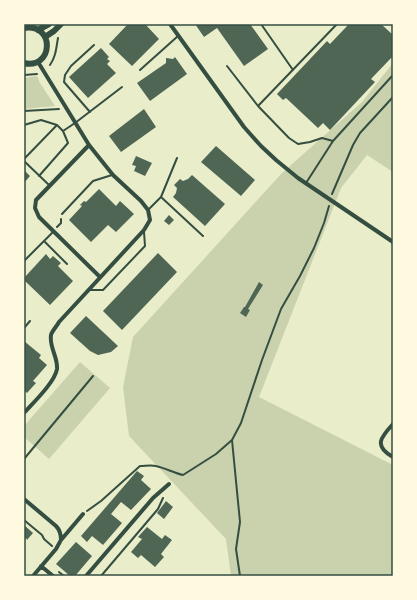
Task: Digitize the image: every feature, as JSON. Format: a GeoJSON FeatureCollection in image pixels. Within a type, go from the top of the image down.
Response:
{"type":"FeatureCollection","features":[{"type":"Feature","properties":{"kind":"main road"},"geometry":{"type":"LineString","coordinates":[[38,30],[49,24]]}},
{"type":"Feature","properties":{"kind":"main road"},"geometry":{"type":"LineString","coordinates":[[45,37],[61,24]]}},
{"type":"Feature","properties":{"kind":"main road"},"geometry":{"type":"LineString","coordinates":[[24,28],[34,28],[38,30],[42,33],[47,42],[45,54],[38,62],[24,64]]}},
{"type":"Feature","properties":{"kind":"street"},"geometry":{"type":"LineString","coordinates":[[170,24],[244,127],[261,146],[276,160],[306,183],[393,242]]}},
{"type":"Feature","properties":{"kind":"street"},"geometry":{"type":"LineString","coordinates":[[24,414],[51,382],[57,369],[51,345],[51,334],[59,322],[144,230],[150,220],[148,210],[141,200],[113,174],[89,144],[38,62]]}},
{"type":"Feature","properties":{"kind":"street"},"geometry":{"type":"LineString","coordinates":[[89,144],[36,200],[35,208],[39,217],[100,277]]}},
{"type":"Feature","properties":{"kind":"street"},"geometry":{"type":"LineString","coordinates":[[393,424],[383,435],[380,442],[382,448],[393,457]]}},
{"type":"Feature","properties":{"kind":"street"},"geometry":{"type":"LineString","coordinates":[[86,576],[153,498],[169,484]]}},
{"type":"Feature","properties":{"kind":"street"},"geometry":{"type":"LineString","coordinates":[[24,498],[56,526],[61,535],[61,540]]}},
{"type":"Feature","properties":{"kind":"street"},"geometry":{"type":"LineString","coordinates":[[33,576],[83,514]]}},
{"type":"Feature","properties":{"kind":"street"},"geometry":{"type":"LineString","coordinates":[[41,566],[53,576]]}},
{"type":"Feature","properties":{"kind":"lane"},"geometry":{"type":"LineString","coordinates":[[261,24],[293,70]]}},
{"type":"Feature","properties":{"kind":"lane"},"geometry":{"type":"LineString","coordinates":[[258,106],[337,24]]}},
{"type":"Feature","properties":{"kind":"lane"},"geometry":{"type":"LineString","coordinates":[[140,70],[178,36]]}},
{"type":"Feature","properties":{"kind":"lane"},"geometry":{"type":"LineString","coordinates":[[90,112],[64,82],[65,75],[71,66],[94,45]]}},
{"type":"Feature","properties":{"kind":"lane"},"geometry":{"type":"LineString","coordinates":[[227,66],[258,106],[289,138],[298,144],[322,138],[333,141]]}},
{"type":"Feature","properties":{"kind":"lane"},"geometry":{"type":"LineString","coordinates":[[306,183],[333,141],[393,75]]}},
{"type":"Feature","properties":{"kind":"lane"},"geometry":{"type":"LineString","coordinates":[[63,131],[122,87]]}},
{"type":"Feature","properties":{"kind":"lane"},"geometry":{"type":"LineString","coordinates":[[24,125],[41,120],[57,125],[63,131],[68,143],[39,176]]}},
{"type":"Feature","properties":{"kind":"lane"},"geometry":{"type":"LineString","coordinates":[[49,185],[24,160],[57,125]]}},
{"type":"Feature","properties":{"kind":"lane"},"geometry":{"type":"LineString","coordinates":[[148,210],[161,197],[177,158]]}},
{"type":"Feature","properties":{"kind":"lane"},"geometry":{"type":"LineString","coordinates":[[62,214],[93,181],[113,174]]}},
{"type":"Feature","properties":{"kind":"lane"},"geometry":{"type":"LineString","coordinates":[[161,197],[203,236]]}},
{"type":"Feature","properties":{"kind":"lane"},"geometry":{"type":"LineString","coordinates":[[88,290],[103,290],[145,246],[144,230]]}},
{"type":"Feature","properties":{"kind":"lane"},"geometry":{"type":"LineString","coordinates":[[24,261],[53,231]]}},
{"type":"Feature","properties":{"kind":"lane"},"geometry":{"type":"LineString","coordinates":[[44,241],[67,264]]}},
{"type":"Feature","properties":{"kind":"path"},"geometry":{"type":"LineString","coordinates":[[50,65],[54,59],[57,49],[58,37]]}},
{"type":"Feature","properties":{"kind":"path"},"geometry":{"type":"LineString","coordinates":[[24,76],[36,74]]}},
{"type":"Feature","properties":{"kind":"path"},"geometry":{"type":"LineString","coordinates":[[83,514],[101,501],[140,466],[154,465],[184,475],[216,454],[232,440],[241,423],[262,360],[282,310],[314,248],[324,223],[334,187],[352,145],[364,128],[393,97]]}},
{"type":"Feature","properties":{"kind":"path"},"geometry":{"type":"LineString","coordinates":[[24,111],[66,108]]}},
{"type":"Feature","properties":{"kind":"path"},"geometry":{"type":"LineString","coordinates":[[53,231],[61,223],[62,214]]}},
{"type":"Feature","properties":{"kind":"path"},"geometry":{"type":"LineString","coordinates":[[24,328],[30,321]]}},
{"type":"Feature","properties":{"kind":"path"},"geometry":{"type":"LineString","coordinates":[[24,458],[93,376]]}},
{"type":"Feature","properties":{"kind":"path"},"geometry":{"type":"LineString","coordinates":[[232,440],[240,522],[236,549],[240,576]]}},
{"type":"Feature","properties":{"kind":"path"},"geometry":{"type":"LineString","coordinates":[[101,576],[158,509],[169,484]]}},
{"type":"Feature","properties":{"kind":"path"},"geometry":{"type":"LineString","coordinates":[[24,520],[56,549]]}},
{"type":"Feature","properties":{"kind":"green space"},"geometry":{"type":"Polygon","coordinates":[[[393,63],[393,172],[367,155],[341,188],[259,397],[393,465],[393,576],[231,576],[226,539],[129,436],[123,387],[133,337],[282,173],[362,102],[393,63]]]}},
{"type":"Feature","properties":{"kind":"green space"},"geometry":{"type":"Polygon","coordinates":[[[37,76],[55,106],[24,109],[24,78],[37,76]]]}},
{"type":"Feature","properties":{"kind":"green space"},"geometry":{"type":"Polygon","coordinates":[[[80,362],[110,388],[49,459],[24,437],[24,426],[80,362]]]}},
{"type":"Feature","properties":{"kind":"building"},"geometry":{"type":"Polygon","coordinates":[[[128,24],[145,24],[159,39],[132,66],[109,44],[128,24]]]}},
{"type":"Feature","properties":{"kind":"building"},"geometry":{"type":"Polygon","coordinates":[[[195,24],[250,24],[268,49],[244,66],[217,28],[204,37],[195,24]]]}},
{"type":"Feature","properties":{"kind":"building"},"geometry":{"type":"Polygon","coordinates":[[[349,24],[381,24],[393,35],[393,56],[371,79],[375,82],[330,130],[323,123],[318,128],[286,98],[283,100],[277,94],[327,41],[330,44],[349,24]]]}},
{"type":"Feature","properties":{"kind":"building"},"geometry":{"type":"Polygon","coordinates":[[[101,48],[109,57],[107,59],[110,61],[107,64],[116,73],[88,98],[69,77],[101,48]]]}},
{"type":"Feature","properties":{"kind":"building"},"geometry":{"type":"Polygon","coordinates":[[[175,57],[187,74],[150,101],[137,83],[166,63],[166,58],[173,59],[175,57]]]}},
{"type":"Feature","properties":{"kind":"building"},"geometry":{"type":"Polygon","coordinates":[[[144,109],[156,127],[121,152],[109,136],[144,109]]]}},
{"type":"Feature","properties":{"kind":"building"},"geometry":{"type":"Polygon","coordinates":[[[216,146],[255,180],[241,196],[201,162],[216,146]]]}},
{"type":"Feature","properties":{"kind":"building"},"geometry":{"type":"Polygon","coordinates":[[[136,156],[152,163],[145,176],[134,171],[136,166],[132,165],[136,156]]]}},
{"type":"Feature","properties":{"kind":"building"},"geometry":{"type":"Polygon","coordinates":[[[24,170],[30,176],[24,183],[24,170]]]}},
{"type":"Feature","properties":{"kind":"building"},"geometry":{"type":"Polygon","coordinates":[[[192,175],[225,204],[205,226],[173,197],[177,188],[174,185],[180,179],[183,181],[192,175]]]}},
{"type":"Feature","properties":{"kind":"building"},"geometry":{"type":"Polygon","coordinates":[[[99,189],[116,206],[120,201],[134,214],[116,232],[108,225],[91,242],[69,220],[82,206],[80,205],[84,201],[86,202],[99,189]]]}},
{"type":"Feature","properties":{"kind":"building"},"geometry":{"type":"Polygon","coordinates":[[[169,215],[174,220],[169,225],[164,221],[169,215]]]}},
{"type":"Feature","properties":{"kind":"building"},"geometry":{"type":"Polygon","coordinates":[[[158,253],[177,272],[122,330],[103,311],[158,253]]]}},
{"type":"Feature","properties":{"kind":"building"},"geometry":{"type":"Polygon","coordinates":[[[46,254],[50,259],[53,256],[61,263],[58,266],[73,281],[50,305],[24,280],[24,278],[46,254]]]}},
{"type":"Feature","properties":{"kind":"building"},"geometry":{"type":"Polygon","coordinates":[[[259,282],[263,285],[248,309],[250,310],[246,317],[240,313],[259,282]]]}},
{"type":"Feature","properties":{"kind":"building"},"geometry":{"type":"Polygon","coordinates":[[[86,316],[118,346],[111,352],[98,355],[90,351],[70,333],[86,316]]]}},
{"type":"Feature","properties":{"kind":"building"},"geometry":{"type":"Polygon","coordinates":[[[24,341],[41,355],[39,358],[47,365],[33,381],[36,383],[27,393],[25,391],[24,392],[24,341]]]}},
{"type":"Feature","properties":{"kind":"building"},"geometry":{"type":"Polygon","coordinates":[[[137,471],[144,476],[141,480],[151,489],[131,510],[121,502],[111,514],[122,523],[103,545],[92,536],[87,542],[81,536],[137,471]]]}},
{"type":"Feature","properties":{"kind":"building"},"geometry":{"type":"Polygon","coordinates":[[[166,501],[173,507],[164,519],[157,513],[166,501]]]}},
{"type":"Feature","properties":{"kind":"building"},"geometry":{"type":"Polygon","coordinates":[[[24,525],[33,533],[27,540],[26,538],[24,541],[24,525]]]}},
{"type":"Feature","properties":{"kind":"building"},"geometry":{"type":"Polygon","coordinates":[[[147,527],[162,539],[165,535],[172,540],[161,554],[164,557],[155,567],[141,555],[138,558],[131,552],[142,539],[138,537],[147,527]]]}},
{"type":"Feature","properties":{"kind":"building"},"geometry":{"type":"Polygon","coordinates":[[[76,542],[92,556],[75,576],[70,576],[56,564],[76,542]]]}}]}
